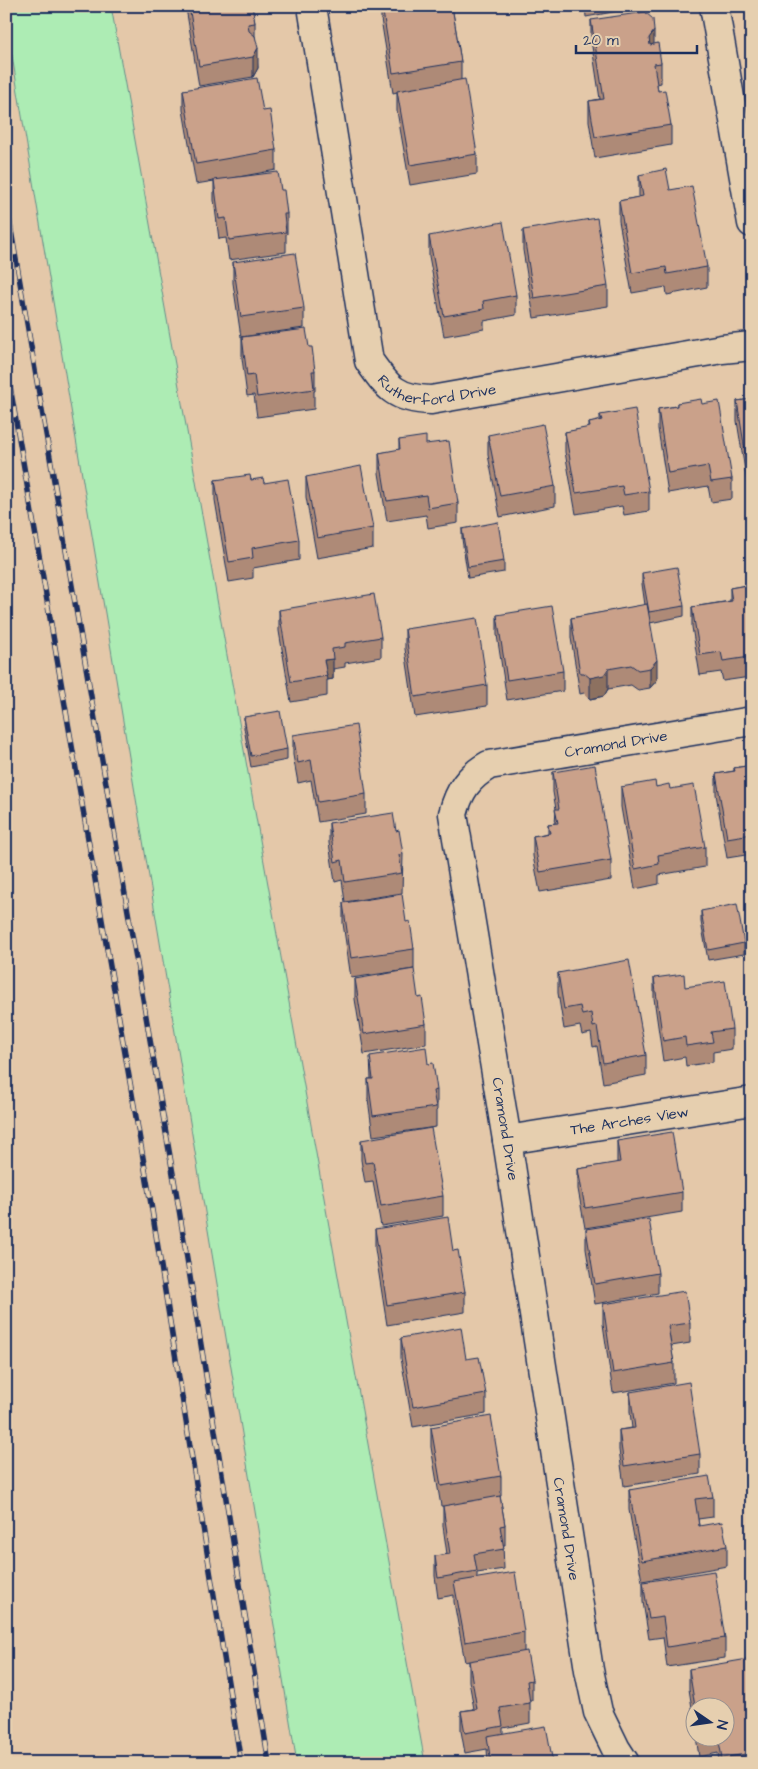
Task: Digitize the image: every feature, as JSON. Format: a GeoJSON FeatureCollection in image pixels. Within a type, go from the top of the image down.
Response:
{"type":"FeatureCollection","features":[{"type":"Feature","properties":{"kind":"street","name":"Rutherford Drive"},"geometry":{"type":"LineString","coordinates":[[312,6],[369,361],[384,381],[399,394],[413,400],[431,400],[722,349],[752,346]]}},
{"type":"Feature","properties":{"kind":"street"},"geometry":{"type":"LineString","coordinates":[[714,6],[752,223]]}},
{"type":"Feature","properties":{"kind":"street","name":"Cramond Drive"},"geometry":{"type":"LineString","coordinates":[[625,1763],[598,1712],[589,1670],[507,1140],[453,814],[457,798],[475,773],[489,765],[752,721]]}},
{"type":"Feature","properties":{"kind":"street","name":"The Arches View"},"geometry":{"type":"LineString","coordinates":[[507,1140],[752,1101]]}},
{"type":"Feature","properties":{"kind":"green space"},"geometry":{"type":"Polygon","coordinates":[[[6,6],[111,6],[425,1763],[297,1763],[6,20],[6,6]]]}},
{"type":"Feature","properties":{"kind":"building"},"geometry":{"type":"Polygon","coordinates":[[[189,6],[252,6],[255,23],[248,24],[249,31],[255,36],[258,48],[253,57],[199,66],[189,6]]]}},
{"type":"Feature","properties":{"kind":"building"},"geometry":{"type":"Polygon","coordinates":[[[382,6],[452,6],[461,62],[393,73],[382,6]]]}},
{"type":"Feature","properties":{"kind":"building"},"geometry":{"type":"Polygon","coordinates":[[[645,12],[653,19],[654,31],[649,38],[650,45],[658,43],[661,63],[654,64],[658,91],[665,90],[671,125],[595,137],[589,101],[604,99],[591,20],[645,12]]]}},
{"type":"Feature","properties":{"kind":"building"},"geometry":{"type":"Polygon","coordinates":[[[257,78],[263,111],[270,110],[276,150],[196,164],[183,90],[257,78]]]}},
{"type":"Feature","properties":{"kind":"building"},"geometry":{"type":"Polygon","coordinates":[[[465,79],[477,154],[410,165],[397,91],[465,79]]]}},
{"type":"Feature","properties":{"kind":"building"},"geometry":{"type":"Polygon","coordinates":[[[666,169],[670,190],[692,186],[707,267],[667,274],[666,267],[632,273],[619,201],[643,196],[639,175],[666,169]]]}},
{"type":"Feature","properties":{"kind":"building"},"geometry":{"type":"Polygon","coordinates":[[[278,172],[281,190],[284,190],[287,214],[284,214],[286,232],[229,240],[226,218],[219,219],[214,180],[278,172]]]}},
{"type":"Feature","properties":{"kind":"building"},"geometry":{"type":"Polygon","coordinates":[[[597,218],[608,286],[534,298],[523,230],[597,218]]]}},
{"type":"Feature","properties":{"kind":"building"},"geometry":{"type":"Polygon","coordinates":[[[503,222],[516,295],[483,301],[484,309],[444,316],[429,236],[503,222]]]}},
{"type":"Feature","properties":{"kind":"building"},"geometry":{"type":"Polygon","coordinates":[[[295,253],[304,308],[241,317],[233,262],[295,253]]]}},
{"type":"Feature","properties":{"kind":"building"},"geometry":{"type":"Polygon","coordinates":[[[306,329],[309,347],[312,347],[315,371],[312,371],[314,389],[257,397],[254,375],[247,376],[242,337],[306,329]]]}},
{"type":"Feature","properties":{"kind":"building"},"geometry":{"type":"Polygon","coordinates":[[[701,399],[702,404],[719,401],[732,479],[711,482],[708,466],[668,473],[658,409],[677,406],[677,403],[701,399]]]}},
{"type":"Feature","properties":{"kind":"building"},"geometry":{"type":"Polygon","coordinates":[[[752,399],[752,468],[748,469],[737,401],[752,399]]]}},
{"type":"Feature","properties":{"kind":"building"},"geometry":{"type":"Polygon","coordinates":[[[635,409],[649,491],[624,495],[622,486],[576,493],[565,432],[590,427],[589,423],[602,420],[600,415],[635,409]]]}},
{"type":"Feature","properties":{"kind":"building"},"geometry":{"type":"Polygon","coordinates":[[[543,424],[555,486],[500,496],[488,435],[543,424]]]}},
{"type":"Feature","properties":{"kind":"building"},"geometry":{"type":"Polygon","coordinates":[[[426,436],[426,444],[449,441],[458,503],[428,508],[426,495],[387,501],[379,453],[400,449],[399,440],[426,436]]]}},
{"type":"Feature","properties":{"kind":"building"},"geometry":{"type":"Polygon","coordinates":[[[361,466],[373,528],[317,538],[306,477],[361,466]]]}},
{"type":"Feature","properties":{"kind":"building"},"geometry":{"type":"Polygon","coordinates":[[[250,475],[251,480],[263,478],[264,483],[288,479],[299,540],[252,548],[253,558],[229,562],[215,480],[250,475]]]}},
{"type":"Feature","properties":{"kind":"building"},"geometry":{"type":"Polygon","coordinates":[[[498,522],[504,561],[468,567],[462,529],[498,522]]]}},
{"type":"Feature","properties":{"kind":"building"},"geometry":{"type":"Polygon","coordinates":[[[677,567],[684,606],[649,612],[642,573],[677,567]]]}},
{"type":"Feature","properties":{"kind":"building"},"geometry":{"type":"Polygon","coordinates":[[[752,584],[752,648],[748,648],[750,657],[723,661],[721,652],[700,655],[692,607],[732,601],[730,588],[752,584]]]}},
{"type":"Feature","properties":{"kind":"building"},"geometry":{"type":"Polygon","coordinates":[[[374,594],[381,637],[345,643],[345,647],[332,649],[333,659],[324,660],[327,676],[291,682],[279,610],[374,594]]]}},
{"type":"Feature","properties":{"kind":"building"},"geometry":{"type":"Polygon","coordinates":[[[647,604],[657,660],[650,668],[638,670],[631,665],[608,669],[604,675],[590,678],[584,673],[580,673],[571,618],[647,604]]]}},
{"type":"Feature","properties":{"kind":"building"},"geometry":{"type":"Polygon","coordinates":[[[552,606],[563,671],[507,680],[497,615],[552,606]]]}},
{"type":"Feature","properties":{"kind":"building"},"geometry":{"type":"Polygon","coordinates":[[[477,618],[487,685],[415,697],[405,629],[477,618]]]}},
{"type":"Feature","properties":{"kind":"building"},"geometry":{"type":"Polygon","coordinates":[[[280,711],[287,749],[251,756],[244,717],[280,711]]]}},
{"type":"Feature","properties":{"kind":"building"},"geometry":{"type":"Polygon","coordinates":[[[356,725],[366,794],[318,802],[311,760],[298,763],[293,735],[356,725]]]}},
{"type":"Feature","properties":{"kind":"building"},"geometry":{"type":"Polygon","coordinates":[[[595,765],[611,860],[540,872],[533,836],[550,833],[548,824],[558,823],[555,809],[559,809],[553,772],[595,765]]]}},
{"type":"Feature","properties":{"kind":"building"},"geometry":{"type":"Polygon","coordinates":[[[752,765],[752,834],[727,838],[716,774],[735,771],[734,768],[752,765]]]}},
{"type":"Feature","properties":{"kind":"building"},"geometry":{"type":"Polygon","coordinates":[[[655,781],[656,787],[669,784],[670,789],[694,785],[705,847],[658,855],[659,864],[635,869],[621,787],[655,781]]]}},
{"type":"Feature","properties":{"kind":"building"},"geometry":{"type":"Polygon","coordinates":[[[393,813],[396,831],[399,830],[403,854],[399,855],[402,873],[345,882],[342,860],[335,862],[329,823],[393,813]]]}},
{"type":"Feature","properties":{"kind":"building"},"geometry":{"type":"Polygon","coordinates":[[[402,894],[406,922],[410,921],[414,949],[351,958],[343,903],[402,894]]]}},
{"type":"Feature","properties":{"kind":"building"},"geometry":{"type":"Polygon","coordinates":[[[737,904],[744,943],[708,950],[701,911],[737,904]]]}},
{"type":"Feature","properties":{"kind":"building"},"geometry":{"type":"Polygon","coordinates":[[[629,960],[646,1055],[603,1063],[597,1026],[593,1027],[591,1013],[582,1015],[580,1006],[564,1009],[558,973],[629,960]]]}},
{"type":"Feature","properties":{"kind":"building"},"geometry":{"type":"Polygon","coordinates":[[[414,969],[418,998],[422,997],[426,1024],[364,1034],[355,979],[414,969]]]}},
{"type":"Feature","properties":{"kind":"building"},"geometry":{"type":"Polygon","coordinates":[[[684,974],[685,987],[725,981],[732,1029],[711,1032],[713,1042],[686,1046],[685,1037],[663,1041],[654,978],[684,974]]]}},
{"type":"Feature","properties":{"kind":"building"},"geometry":{"type":"Polygon","coordinates":[[[426,1047],[428,1064],[433,1063],[437,1090],[433,1091],[436,1107],[373,1116],[368,1079],[373,1079],[370,1056],[426,1047]]]}},
{"type":"Feature","properties":{"kind":"building"},"geometry":{"type":"Polygon","coordinates":[[[431,1128],[443,1196],[381,1206],[373,1162],[365,1163],[361,1140],[431,1128]]]}},
{"type":"Feature","properties":{"kind":"building"},"geometry":{"type":"Polygon","coordinates":[[[672,1132],[682,1192],[585,1208],[578,1169],[620,1162],[617,1141],[672,1132]]]}},
{"type":"Feature","properties":{"kind":"building"},"geometry":{"type":"Polygon","coordinates":[[[448,1217],[453,1251],[458,1250],[465,1292],[387,1305],[375,1229],[448,1217]]]}},
{"type":"Feature","properties":{"kind":"building"},"geometry":{"type":"Polygon","coordinates":[[[649,1219],[658,1273],[595,1284],[586,1229],[649,1219]]]}},
{"type":"Feature","properties":{"kind":"building"},"geometry":{"type":"Polygon","coordinates":[[[685,1291],[690,1323],[668,1326],[674,1363],[613,1373],[603,1304],[685,1291]]]}},
{"type":"Feature","properties":{"kind":"building"},"geometry":{"type":"Polygon","coordinates":[[[461,1327],[466,1359],[479,1357],[486,1394],[413,1407],[401,1338],[461,1327]]]}},
{"type":"Feature","properties":{"kind":"building"},"geometry":{"type":"Polygon","coordinates":[[[689,1382],[700,1454],[624,1466],[619,1430],[635,1428],[630,1392],[689,1382]]]}},
{"type":"Feature","properties":{"kind":"building"},"geometry":{"type":"Polygon","coordinates":[[[491,1416],[501,1476],[441,1486],[431,1427],[491,1416]]]}},
{"type":"Feature","properties":{"kind":"building"},"geometry":{"type":"Polygon","coordinates":[[[709,1476],[713,1497],[695,1499],[699,1526],[722,1522],[727,1546],[642,1561],[629,1490],[709,1476]]]}},
{"type":"Feature","properties":{"kind":"building"},"geometry":{"type":"Polygon","coordinates":[[[500,1496],[505,1525],[500,1526],[504,1549],[474,1554],[477,1571],[438,1578],[435,1556],[450,1554],[443,1506],[500,1496]]]}},
{"type":"Feature","properties":{"kind":"building"},"geometry":{"type":"Polygon","coordinates":[[[714,1571],[725,1638],[667,1647],[663,1617],[649,1619],[643,1582],[714,1571]]]}},
{"type":"Feature","properties":{"kind":"building"},"geometry":{"type":"Polygon","coordinates":[[[515,1572],[524,1632],[465,1642],[454,1582],[515,1572]]]}},
{"type":"Feature","properties":{"kind":"building"},"geometry":{"type":"Polygon","coordinates":[[[527,1651],[532,1680],[527,1681],[530,1703],[500,1708],[503,1726],[465,1733],[461,1711],[477,1709],[469,1661],[527,1651]]]}},
{"type":"Feature","properties":{"kind":"building"},"geometry":{"type":"Polygon","coordinates":[[[748,1659],[752,1682],[752,1753],[722,1758],[720,1746],[736,1746],[736,1696],[693,1696],[689,1669],[748,1659]]]}},
{"type":"Feature","properties":{"kind":"building"},"geometry":{"type":"Polygon","coordinates":[[[546,1726],[553,1763],[491,1763],[487,1736],[546,1726]]]}},
{"type":"Feature","properties":{"kind":"railway"},"geometry":{"type":"LineString","coordinates":[[6,201],[177,1197],[269,1763]]}},
{"type":"Feature","properties":{"kind":"railway"},"geometry":{"type":"LineString","coordinates":[[6,363],[151,1204],[241,1763]]}}]}
